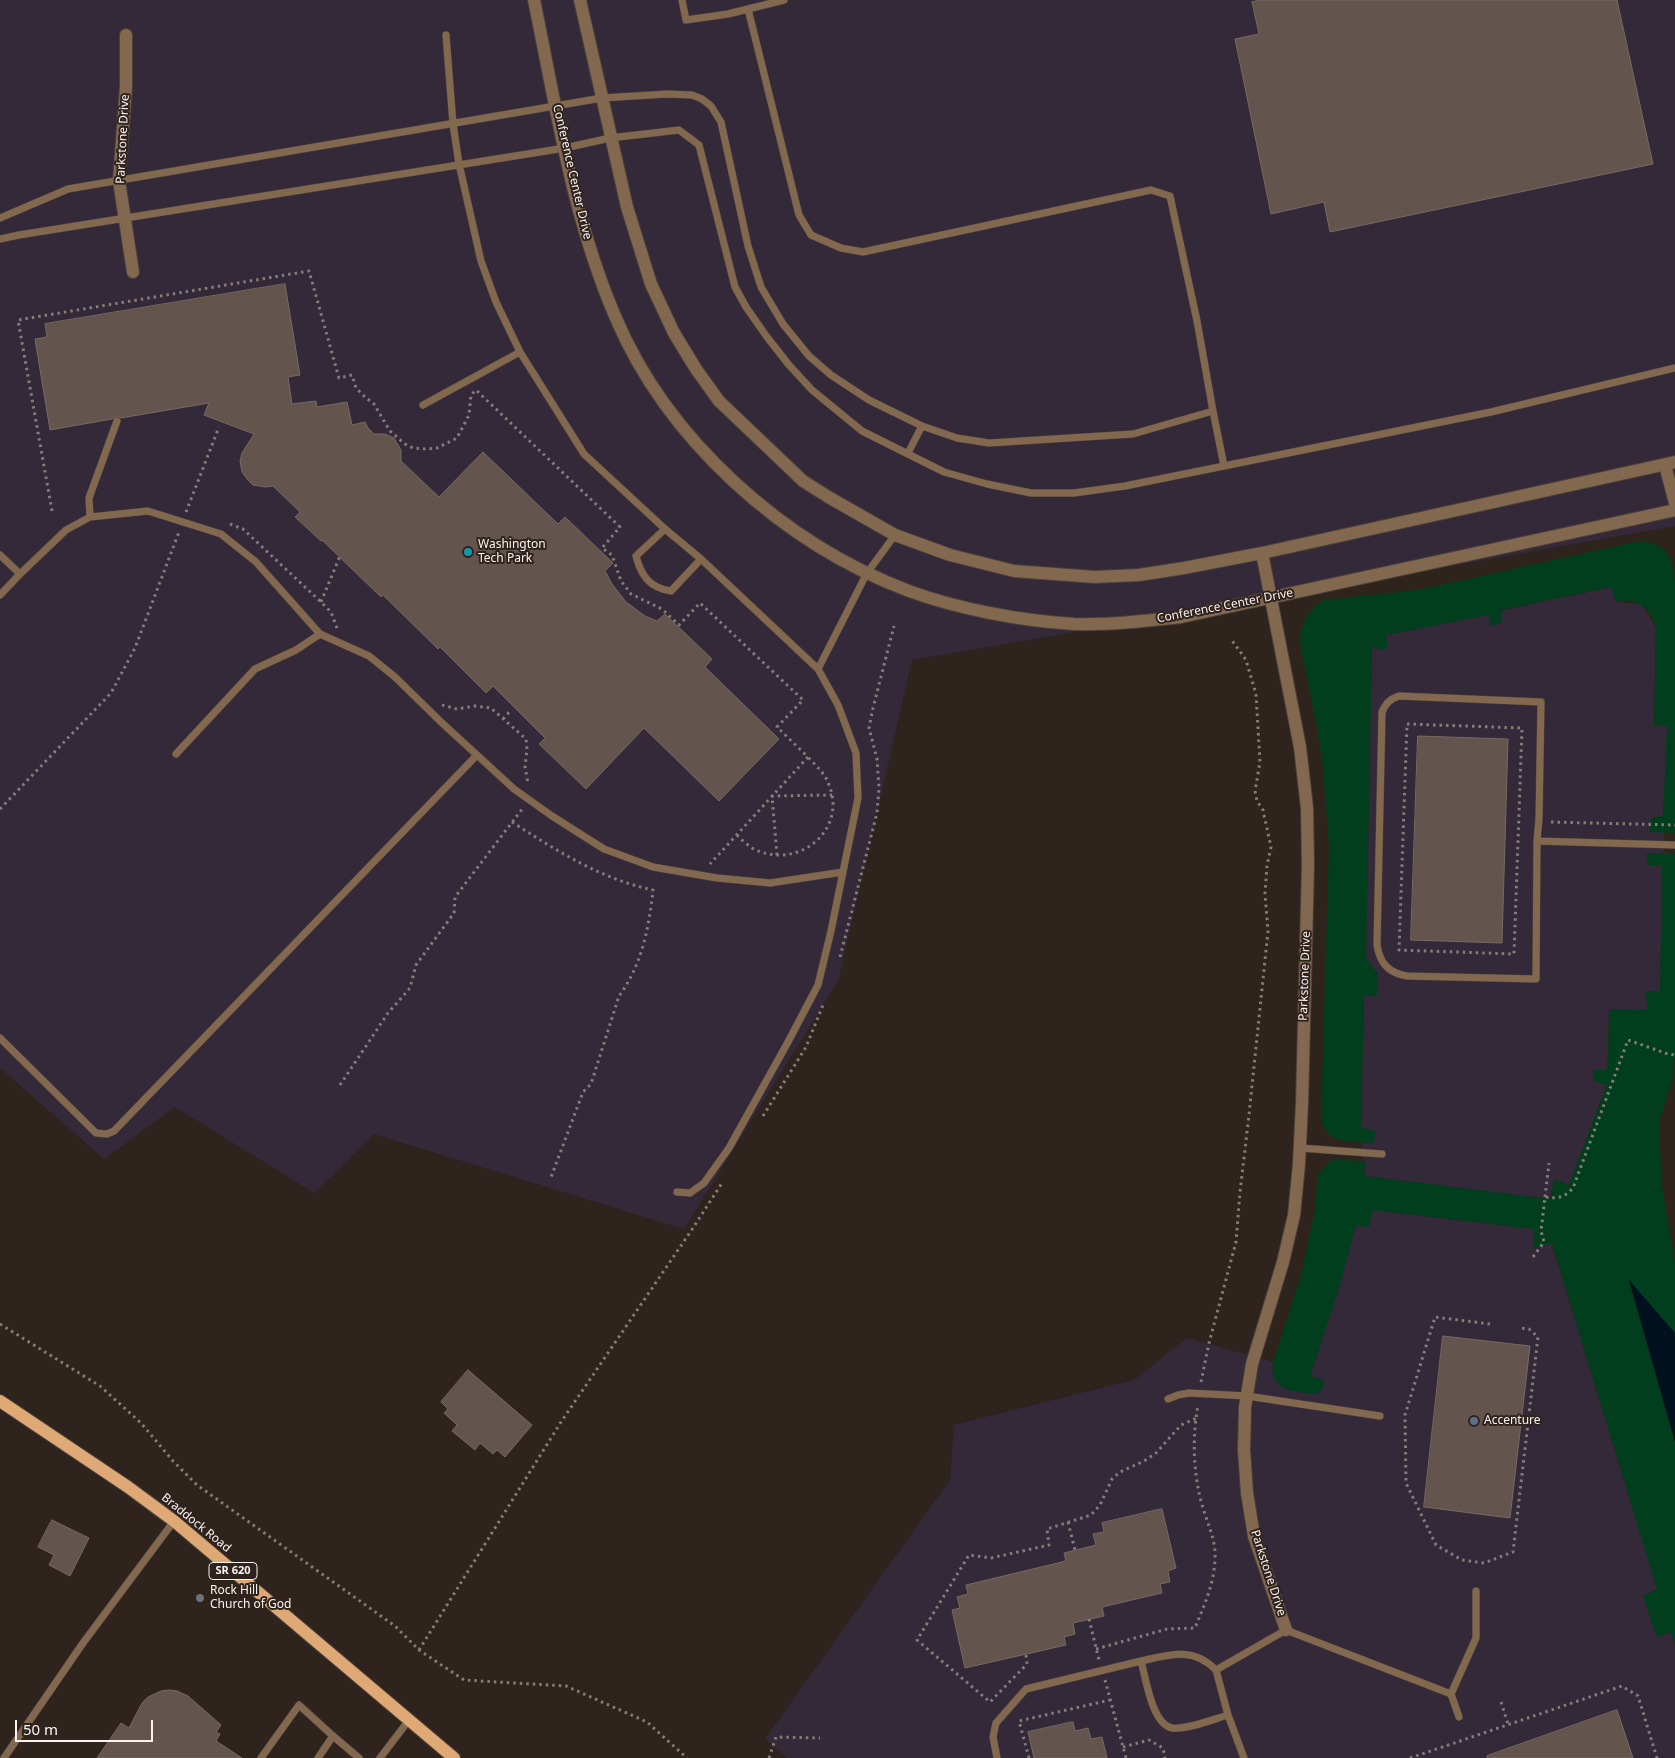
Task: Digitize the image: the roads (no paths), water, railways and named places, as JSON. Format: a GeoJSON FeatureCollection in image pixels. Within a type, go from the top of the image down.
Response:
{"type":"FeatureCollection","features":[{"type":"Feature","properties":{"kind":"main road","name":"Braddock Road"},"geometry":{"type":"LineString","coordinates":[[0,1402],[128,1487],[174,1521],[454,1758]]}},
{"type":"Feature","properties":{"kind":"street","name":"Conference Center Drive"},"geometry":{"type":"LineString","coordinates":[[534,0],[584,231],[615,316],[631,350],[678,422],[715,463],[750,497],[803,536],[867,573],[910,591],[959,606],[1019,618],[1073,624],[1124,624],[1181,617],[1675,510]]}},
{"type":"Feature","properties":{"kind":"street"},"geometry":{"type":"LineString","coordinates":[[580,0],[626,207],[651,284],[674,333],[696,369],[719,401],[803,480],[830,498],[895,534],[950,556],[1014,571],[1095,578],[1148,574],[1262,553],[1670,464],[1675,503]]}},
{"type":"Feature","properties":{"kind":"street","name":"Parkstone Drive"},"geometry":{"type":"LineString","coordinates":[[126,34],[126,88],[119,181],[133,272]]}},
{"type":"Feature","properties":{"kind":"street","name":"Parkstone Drive"},"geometry":{"type":"LineString","coordinates":[[1262,553],[1300,747],[1307,808],[1308,865],[1300,1148],[1294,1215],[1283,1262],[1252,1364],[1247,1396],[1244,1450],[1246,1493],[1254,1536],[1286,1630]]}},
{"type":"Feature","properties":{"kind":"lane"},"geometry":{"type":"LineString","coordinates":[[682,0],[686,20],[728,14],[784,0]]}},
{"type":"Feature","properties":{"kind":"lane"},"geometry":{"type":"LineString","coordinates":[[748,9],[799,215],[811,235],[840,248],[863,252],[1151,190],[1170,196],[1197,321],[1224,466]]}},
{"type":"Feature","properties":{"kind":"lane"},"geometry":{"type":"LineString","coordinates":[[446,35],[453,124],[459,164],[481,261],[496,302],[520,352],[584,454],[665,529],[701,559],[818,669],[838,705],[856,753],[858,798],[818,985],[729,1148],[704,1183],[690,1192],[677,1192]]}},
{"type":"Feature","properties":{"kind":"lane"},"geometry":{"type":"LineString","coordinates":[[0,218],[68,189],[602,98],[667,94],[692,95],[702,99],[711,106],[721,122],[748,246],[761,287],[783,324],[809,356],[831,375],[869,400],[922,426],[956,438],[989,442],[1133,434],[1213,411]]}},
{"type":"Feature","properties":{"kind":"lane"},"geometry":{"type":"LineString","coordinates":[[0,239],[19,234],[565,148],[610,138],[679,130],[699,145],[734,287],[746,307],[789,365],[812,390],[862,431],[944,472],[987,484],[1031,493],[1074,494],[1117,488],[1491,412],[1675,368]]}},
{"type":"Feature","properties":{"kind":"lane"},"geometry":{"type":"LineString","coordinates":[[423,405],[520,352]]}},
{"type":"Feature","properties":{"kind":"lane"},"geometry":{"type":"LineString","coordinates":[[90,517],[89,498],[117,421]]}},
{"type":"Feature","properties":{"kind":"lane"},"geometry":{"type":"LineString","coordinates":[[908,453],[922,426]]}},
{"type":"Feature","properties":{"kind":"lane"},"geometry":{"type":"LineString","coordinates":[[0,595],[66,530],[90,517],[148,511],[221,534],[256,562],[320,634],[369,656],[395,676],[514,789],[604,849],[653,867],[717,878],[770,883],[843,872]]}},
{"type":"Feature","properties":{"kind":"lane"},"geometry":{"type":"LineString","coordinates":[[665,529],[636,556],[639,566],[650,583],[656,588],[671,591],[701,559]]}},
{"type":"Feature","properties":{"kind":"lane"},"geometry":{"type":"LineString","coordinates":[[818,669],[867,573],[895,534]]}},
{"type":"Feature","properties":{"kind":"lane"},"geometry":{"type":"LineString","coordinates":[[0,555],[20,574]]}},
{"type":"Feature","properties":{"kind":"lane"},"geometry":{"type":"LineString","coordinates":[[176,754],[255,669],[296,650],[320,634]]}},
{"type":"Feature","properties":{"kind":"lane"},"geometry":{"type":"LineString","coordinates":[[1399,696],[1542,702],[1537,841],[1536,979],[1407,976],[1397,975],[1388,970],[1379,954],[1377,945],[1382,712],[1391,698],[1399,696]]}},
{"type":"Feature","properties":{"kind":"lane"},"geometry":{"type":"LineString","coordinates":[[0,1038],[96,1133],[101,1135],[114,1131],[477,755]]}},
{"type":"Feature","properties":{"kind":"lane"},"geometry":{"type":"LineString","coordinates":[[1537,841],[1675,845]]}},
{"type":"Feature","properties":{"kind":"lane"},"geometry":{"type":"LineString","coordinates":[[1300,1148],[1382,1154]]}},
{"type":"Feature","properties":{"kind":"lane"},"geometry":{"type":"LineString","coordinates":[[1168,1399],[1178,1394],[1200,1393],[1247,1396],[1380,1416]]}},
{"type":"Feature","properties":{"kind":"lane"},"geometry":{"type":"LineString","coordinates":[[4,1758],[83,1642],[174,1521]]}},
{"type":"Feature","properties":{"kind":"lane"},"geometry":{"type":"LineString","coordinates":[[1459,1717],[1451,1694],[1476,1638],[1476,1590]]}},
{"type":"Feature","properties":{"kind":"lane"},"geometry":{"type":"LineString","coordinates":[[1216,1670],[1286,1630],[1451,1694]]}},
{"type":"Feature","properties":{"kind":"lane"},"geometry":{"type":"LineString","coordinates":[[997,1758],[993,1738],[996,1723],[1026,1689],[1175,1654],[1202,1658],[1216,1670],[1228,1715],[1244,1758]]}},
{"type":"Feature","properties":{"kind":"lane"},"geometry":{"type":"LineString","coordinates":[[1140,1661],[1156,1716],[1162,1724],[1172,1728],[1182,1728],[1228,1715]]}},
{"type":"Feature","properties":{"kind":"lane"},"geometry":{"type":"LineString","coordinates":[[261,1758],[299,1705],[359,1758]]}},
{"type":"Feature","properties":{"kind":"lane"},"geometry":{"type":"LineString","coordinates":[[380,1758],[409,1720]]}},
{"type":"Feature","properties":{"kind":"lane"},"geometry":{"type":"LineString","coordinates":[[318,1758],[333,1736]]}},
{"type":"Feature","properties":{"kind":"water"},"geometry":{"type":"Polygon","coordinates":[[[1629,1280],[1675,1333],[1675,1442],[1629,1280]]]}},
{"type":"Feature","properties":{"kind":"place","name":"Washington Tech Park"},"geometry":{"type":"Point","coordinates":[468,552]}},
{"type":"Feature","properties":{"kind":"place","name":"Accenture"},"geometry":{"type":"Point","coordinates":[1474,1421]}},
{"type":"Feature","properties":{"kind":"place","name":"Rock Hill Church of God"},"geometry":{"type":"Point","coordinates":[200,1598]}}]}
